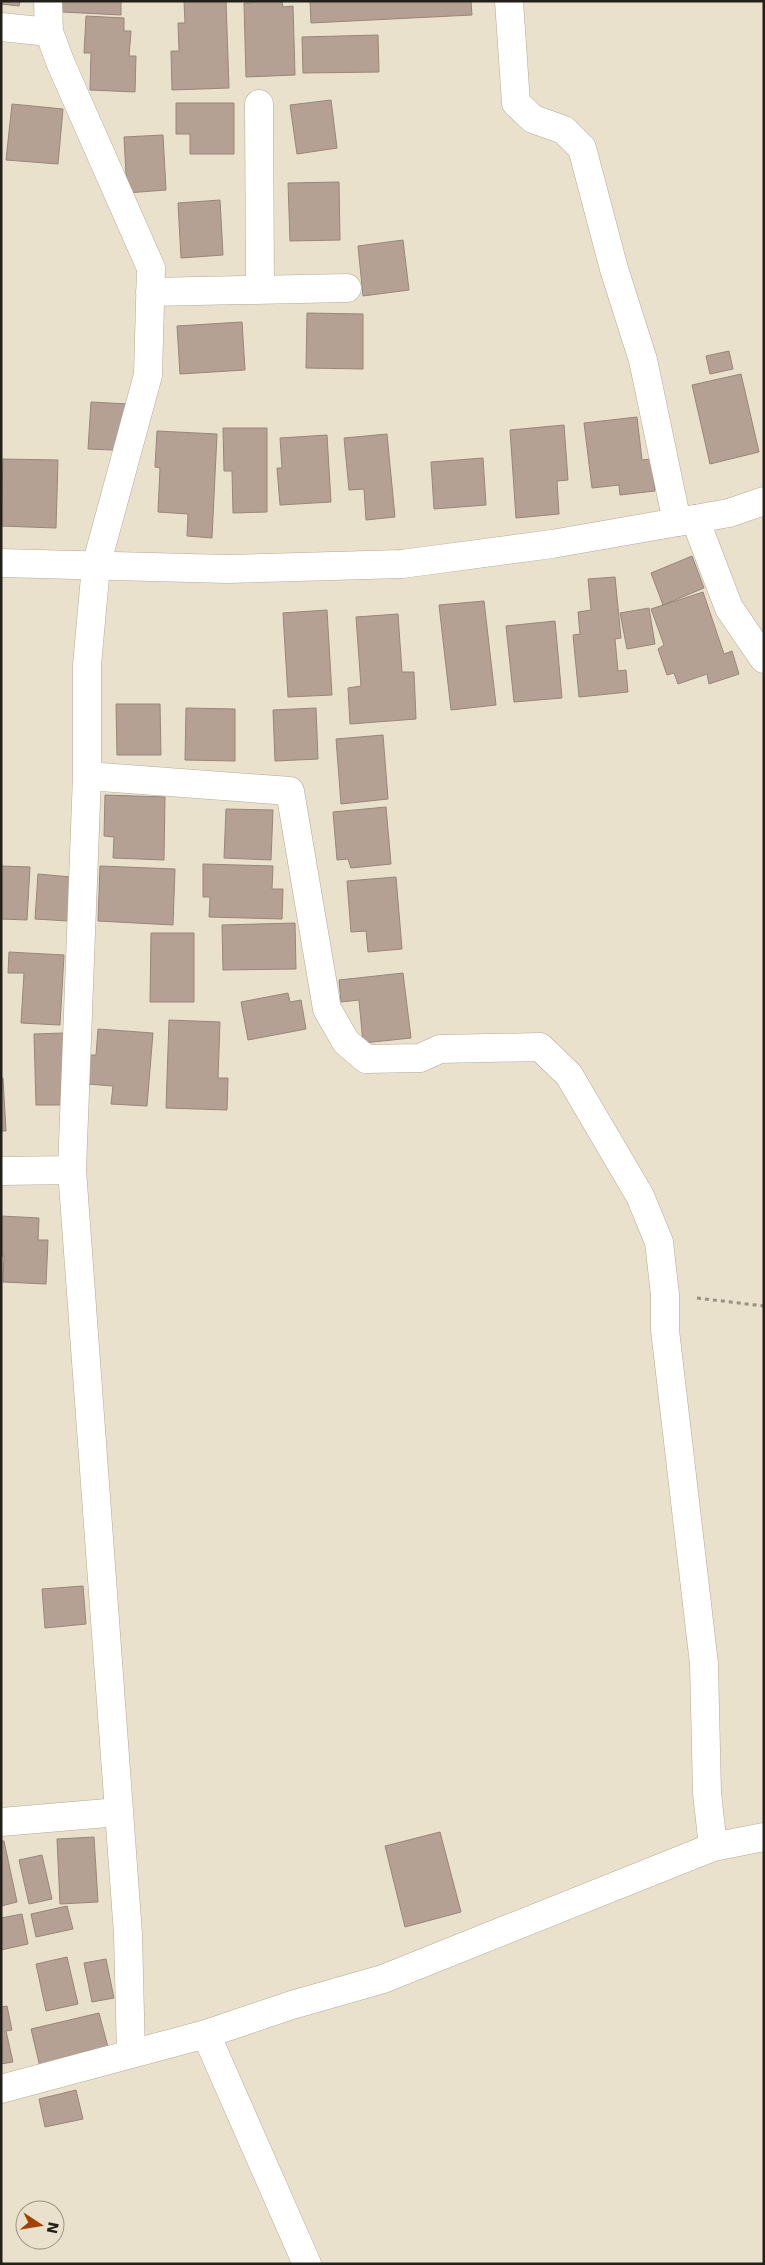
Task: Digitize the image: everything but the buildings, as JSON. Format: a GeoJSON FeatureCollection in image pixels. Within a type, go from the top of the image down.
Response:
{"type":"FeatureCollection","features":[{"type":"Feature","properties":{"kind":"street"},"geometry":{"type":"LineString","coordinates":[[48,1],[50,32],[151,268],[148,375],[96,566],[87,665],[87,776],[72,1170],[128,1934],[131,2054]]}},
{"type":"Feature","properties":{"kind":"street"},"geometry":{"type":"LineString","coordinates":[[509,1],[516,103],[533,119],[564,130],[582,148],[614,269],[643,360],[686,521],[729,608],[764,660]]}},
{"type":"Feature","properties":{"kind":"street"},"geometry":{"type":"LineString","coordinates":[[1,27],[50,32]]}},
{"type":"Feature","properties":{"kind":"street"},"geometry":{"type":"LineString","coordinates":[[259,104],[260,290]]}},
{"type":"Feature","properties":{"kind":"street"},"geometry":{"type":"LineString","coordinates":[[150,292],[347,288]]}},
{"type":"Feature","properties":{"kind":"street"},"geometry":{"type":"LineString","coordinates":[[1,563],[227,569],[402,564],[552,544],[686,521],[729,513],[764,501]]}},
{"type":"Feature","properties":{"kind":"street"},"geometry":{"type":"LineString","coordinates":[[87,776],[290,791],[327,1009],[346,1042],[366,1059],[420,1058],[440,1049],[540,1047],[568,1075],[640,1196],[659,1242],[665,1295],[665,1330],[704,1664],[707,1793],[713,1848]]}},
{"type":"Feature","properties":{"kind":"street"},"geometry":{"type":"LineString","coordinates":[[1,1171],[72,1170]]}},
{"type":"Feature","properties":{"kind":"street"},"geometry":{"type":"LineString","coordinates":[[1,1822],[119,1812]]}},
{"type":"Feature","properties":{"kind":"street"},"geometry":{"type":"LineString","coordinates":[[1,2089],[206,2034],[292,2005],[383,1979],[713,1848],[764,1836]]}},
{"type":"Feature","properties":{"kind":"street"},"geometry":{"type":"LineString","coordinates":[[206,2034],[307,2264]]}},
{"type":"Feature","properties":{"kind":"path"},"geometry":{"type":"LineString","coordinates":[[665,1295],[764,1306]]}}]}
